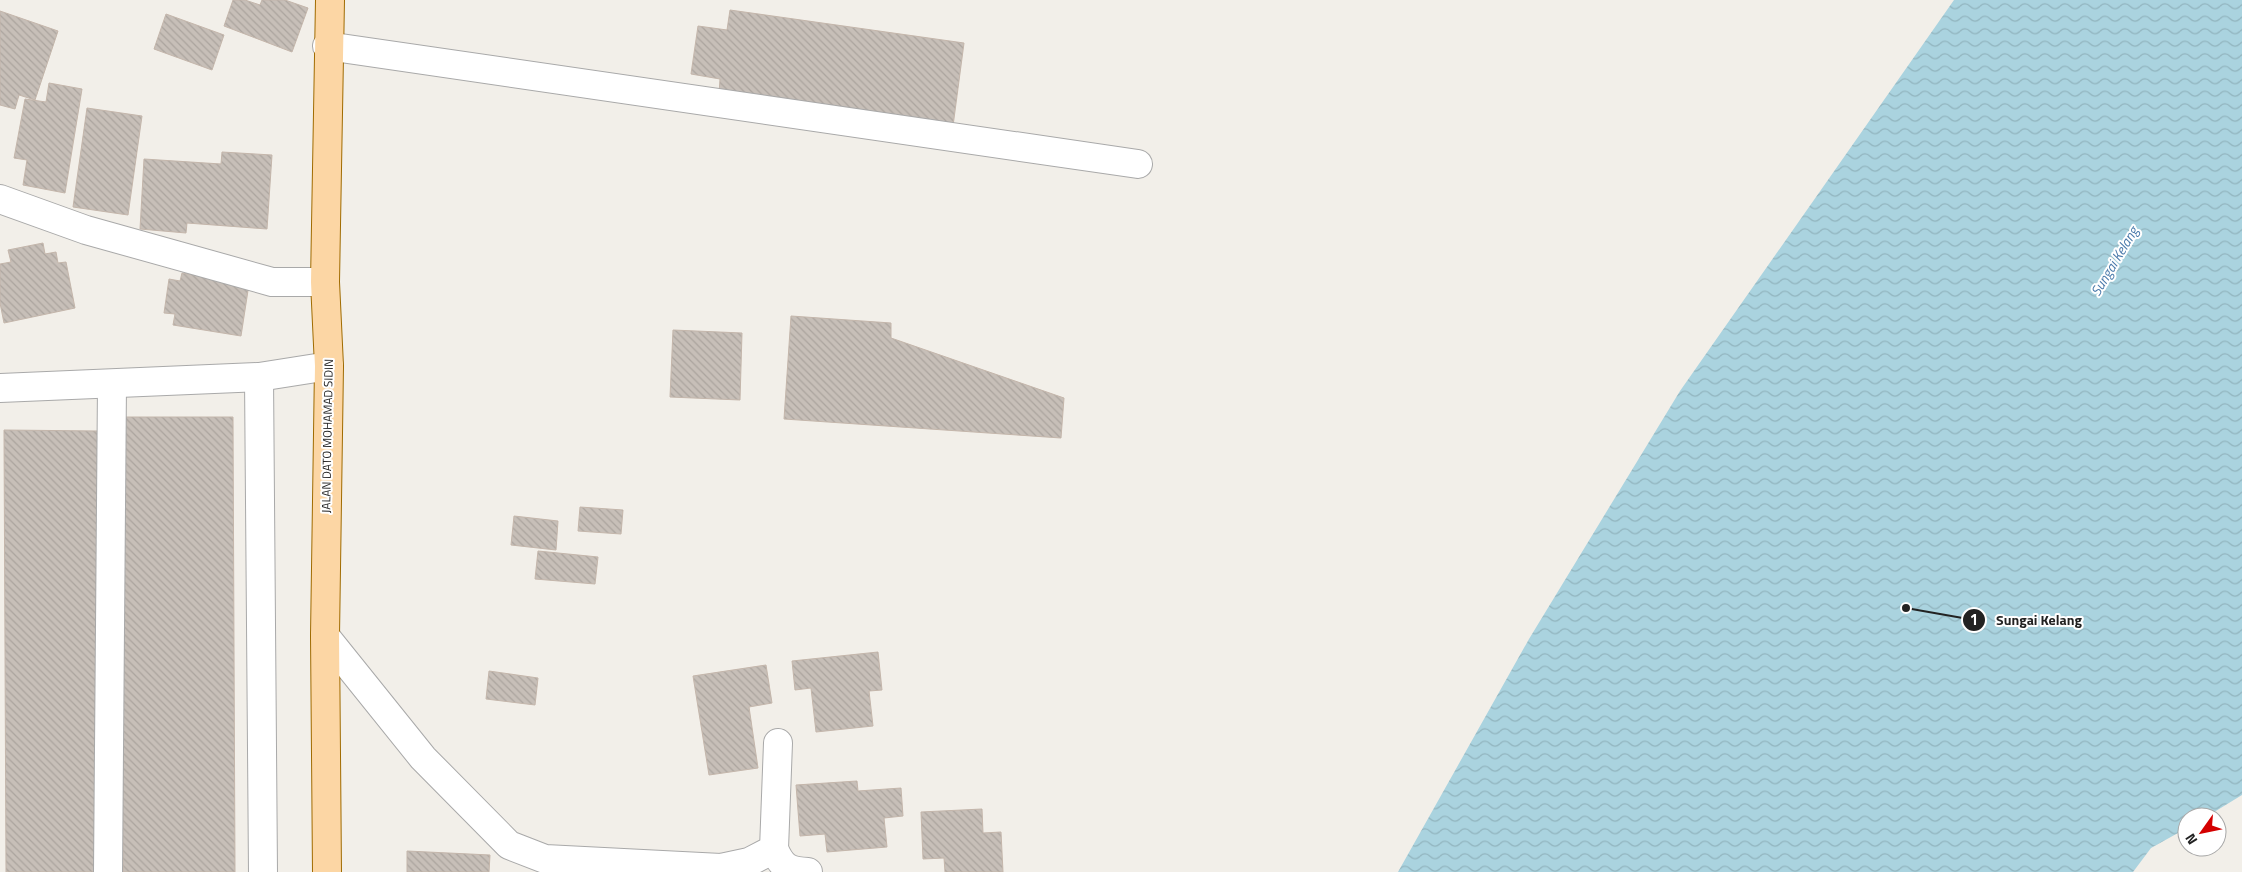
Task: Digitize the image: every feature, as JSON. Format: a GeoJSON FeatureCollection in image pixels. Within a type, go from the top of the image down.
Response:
{"type":"FeatureCollection","features":[{"type":"Feature","properties":{"kind":"main road","name":"JALAN DATO MOHAMAD SIDIN"},"geometry":{"type":"LineString","coordinates":[[327,872],[325,636],[329,366],[325,282],[330,0]]}},
{"type":"Feature","properties":{"kind":"street"},"geometry":{"type":"LineString","coordinates":[[328,46],[1138,164]]}},
{"type":"Feature","properties":{"kind":"street"},"geometry":{"type":"LineString","coordinates":[[0,200],[86,230],[272,282],[325,282]]}},
{"type":"Feature","properties":{"kind":"street"},"geometry":{"type":"LineString","coordinates":[[0,388],[259,377],[329,366]]}},
{"type":"Feature","properties":{"kind":"street"},"geometry":{"type":"LineString","coordinates":[[259,377],[263,872]]}},
{"type":"Feature","properties":{"kind":"street"},"geometry":{"type":"LineString","coordinates":[[108,872],[112,384]]}},
{"type":"Feature","properties":{"kind":"street"},"geometry":{"type":"LineString","coordinates":[[325,636],[423,758],[509,845],[544,859],[721,868],[748,862],[774,849]]}},
{"type":"Feature","properties":{"kind":"street"},"geometry":{"type":"LineString","coordinates":[[778,743],[774,849],[781,864],[796,871],[808,872]]}},
{"type":"Feature","properties":{"kind":"water"},"geometry":{"type":"Polygon","coordinates":[[[1954,0],[2242,0],[2242,795],[2222,807],[2177,807],[2177,834],[2151,848],[2133,872],[1398,872],[1529,639],[1680,391],[1954,0]]]}},
{"type":"Feature","properties":{"kind":"building"},"geometry":{"type":"Polygon","coordinates":[[[233,0],[245,0],[260,5],[262,0],[285,0],[308,8],[292,52],[224,26],[233,0]]]}},
{"type":"Feature","properties":{"kind":"building"},"geometry":{"type":"Polygon","coordinates":[[[730,10],[964,43],[953,126],[719,94],[720,79],[691,74],[698,26],[727,30],[730,10]]]}},
{"type":"Feature","properties":{"kind":"building"},"geometry":{"type":"Polygon","coordinates":[[[0,11],[58,31],[35,100],[19,95],[15,109],[0,105],[0,11]]]}},
{"type":"Feature","properties":{"kind":"building"},"geometry":{"type":"Polygon","coordinates":[[[166,14],[224,35],[212,70],[154,49],[166,14]]]}},
{"type":"Feature","properties":{"kind":"building"},"geometry":{"type":"Polygon","coordinates":[[[49,83],[82,89],[65,193],[23,185],[27,160],[14,158],[25,99],[46,102],[49,83]]]}},
{"type":"Feature","properties":{"kind":"building"},"geometry":{"type":"Polygon","coordinates":[[[87,108],[142,116],[128,215],[73,207],[87,108]]]}},
{"type":"Feature","properties":{"kind":"building"},"geometry":{"type":"Polygon","coordinates":[[[222,152],[272,155],[267,229],[187,223],[186,233],[140,229],[144,159],[221,164],[222,152]]]}},
{"type":"Feature","properties":{"kind":"building"},"geometry":{"type":"Polygon","coordinates":[[[43,243],[45,254],[56,252],[58,263],[66,262],[75,308],[4,323],[0,303],[0,264],[11,262],[8,250],[43,243]]]}},
{"type":"Feature","properties":{"kind":"building"},"geometry":{"type":"Polygon","coordinates":[[[182,273],[249,284],[241,336],[173,325],[175,314],[164,313],[169,279],[180,281],[182,273]]]}},
{"type":"Feature","properties":{"kind":"building"},"geometry":{"type":"Polygon","coordinates":[[[791,316],[891,323],[891,338],[1064,398],[1061,438],[784,419],[791,316]]]}},
{"type":"Feature","properties":{"kind":"building"},"geometry":{"type":"Polygon","coordinates":[[[673,330],[742,333],[740,400],[670,397],[673,330]]]}},
{"type":"Feature","properties":{"kind":"building"},"geometry":{"type":"Polygon","coordinates":[[[121,417],[233,417],[235,872],[123,872],[121,417]]]}},
{"type":"Feature","properties":{"kind":"building"},"geometry":{"type":"Polygon","coordinates":[[[4,430],[99,431],[101,872],[6,872],[4,430]]]}},
{"type":"Feature","properties":{"kind":"building"},"geometry":{"type":"Polygon","coordinates":[[[580,507],[623,510],[621,534],[578,531],[580,507]]]}},
{"type":"Feature","properties":{"kind":"building"},"geometry":{"type":"Polygon","coordinates":[[[514,516],[558,521],[556,550],[511,545],[514,516]]]}},
{"type":"Feature","properties":{"kind":"building"},"geometry":{"type":"Polygon","coordinates":[[[538,551],[598,557],[595,584],[535,579],[538,551]]]}},
{"type":"Feature","properties":{"kind":"building"},"geometry":{"type":"Polygon","coordinates":[[[878,652],[882,690],[869,691],[873,726],[816,732],[811,688],[795,690],[792,661],[878,652]]]}},
{"type":"Feature","properties":{"kind":"building"},"geometry":{"type":"Polygon","coordinates":[[[766,665],[772,703],[749,707],[758,768],[709,775],[693,676],[766,665]]]}},
{"type":"Feature","properties":{"kind":"building"},"geometry":{"type":"Polygon","coordinates":[[[489,671],[538,678],[535,705],[486,699],[489,671]]]}},
{"type":"Feature","properties":{"kind":"building"},"geometry":{"type":"Polygon","coordinates":[[[857,781],[858,791],[901,788],[903,816],[884,818],[887,847],[827,852],[825,834],[800,836],[796,785],[857,781]]]}},
{"type":"Feature","properties":{"kind":"building"},"geometry":{"type":"Polygon","coordinates":[[[982,809],[983,833],[1001,832],[1003,872],[945,872],[944,858],[923,859],[921,812],[982,809]]]}},
{"type":"Feature","properties":{"kind":"building"},"geometry":{"type":"Polygon","coordinates":[[[407,851],[490,855],[489,872],[407,872],[407,851]]]}},
{"type":"Feature","properties":{"kind":"place","name":"Sungai Kelang"},"geometry":{"type":"Point","coordinates":[1906,608]}}]}
